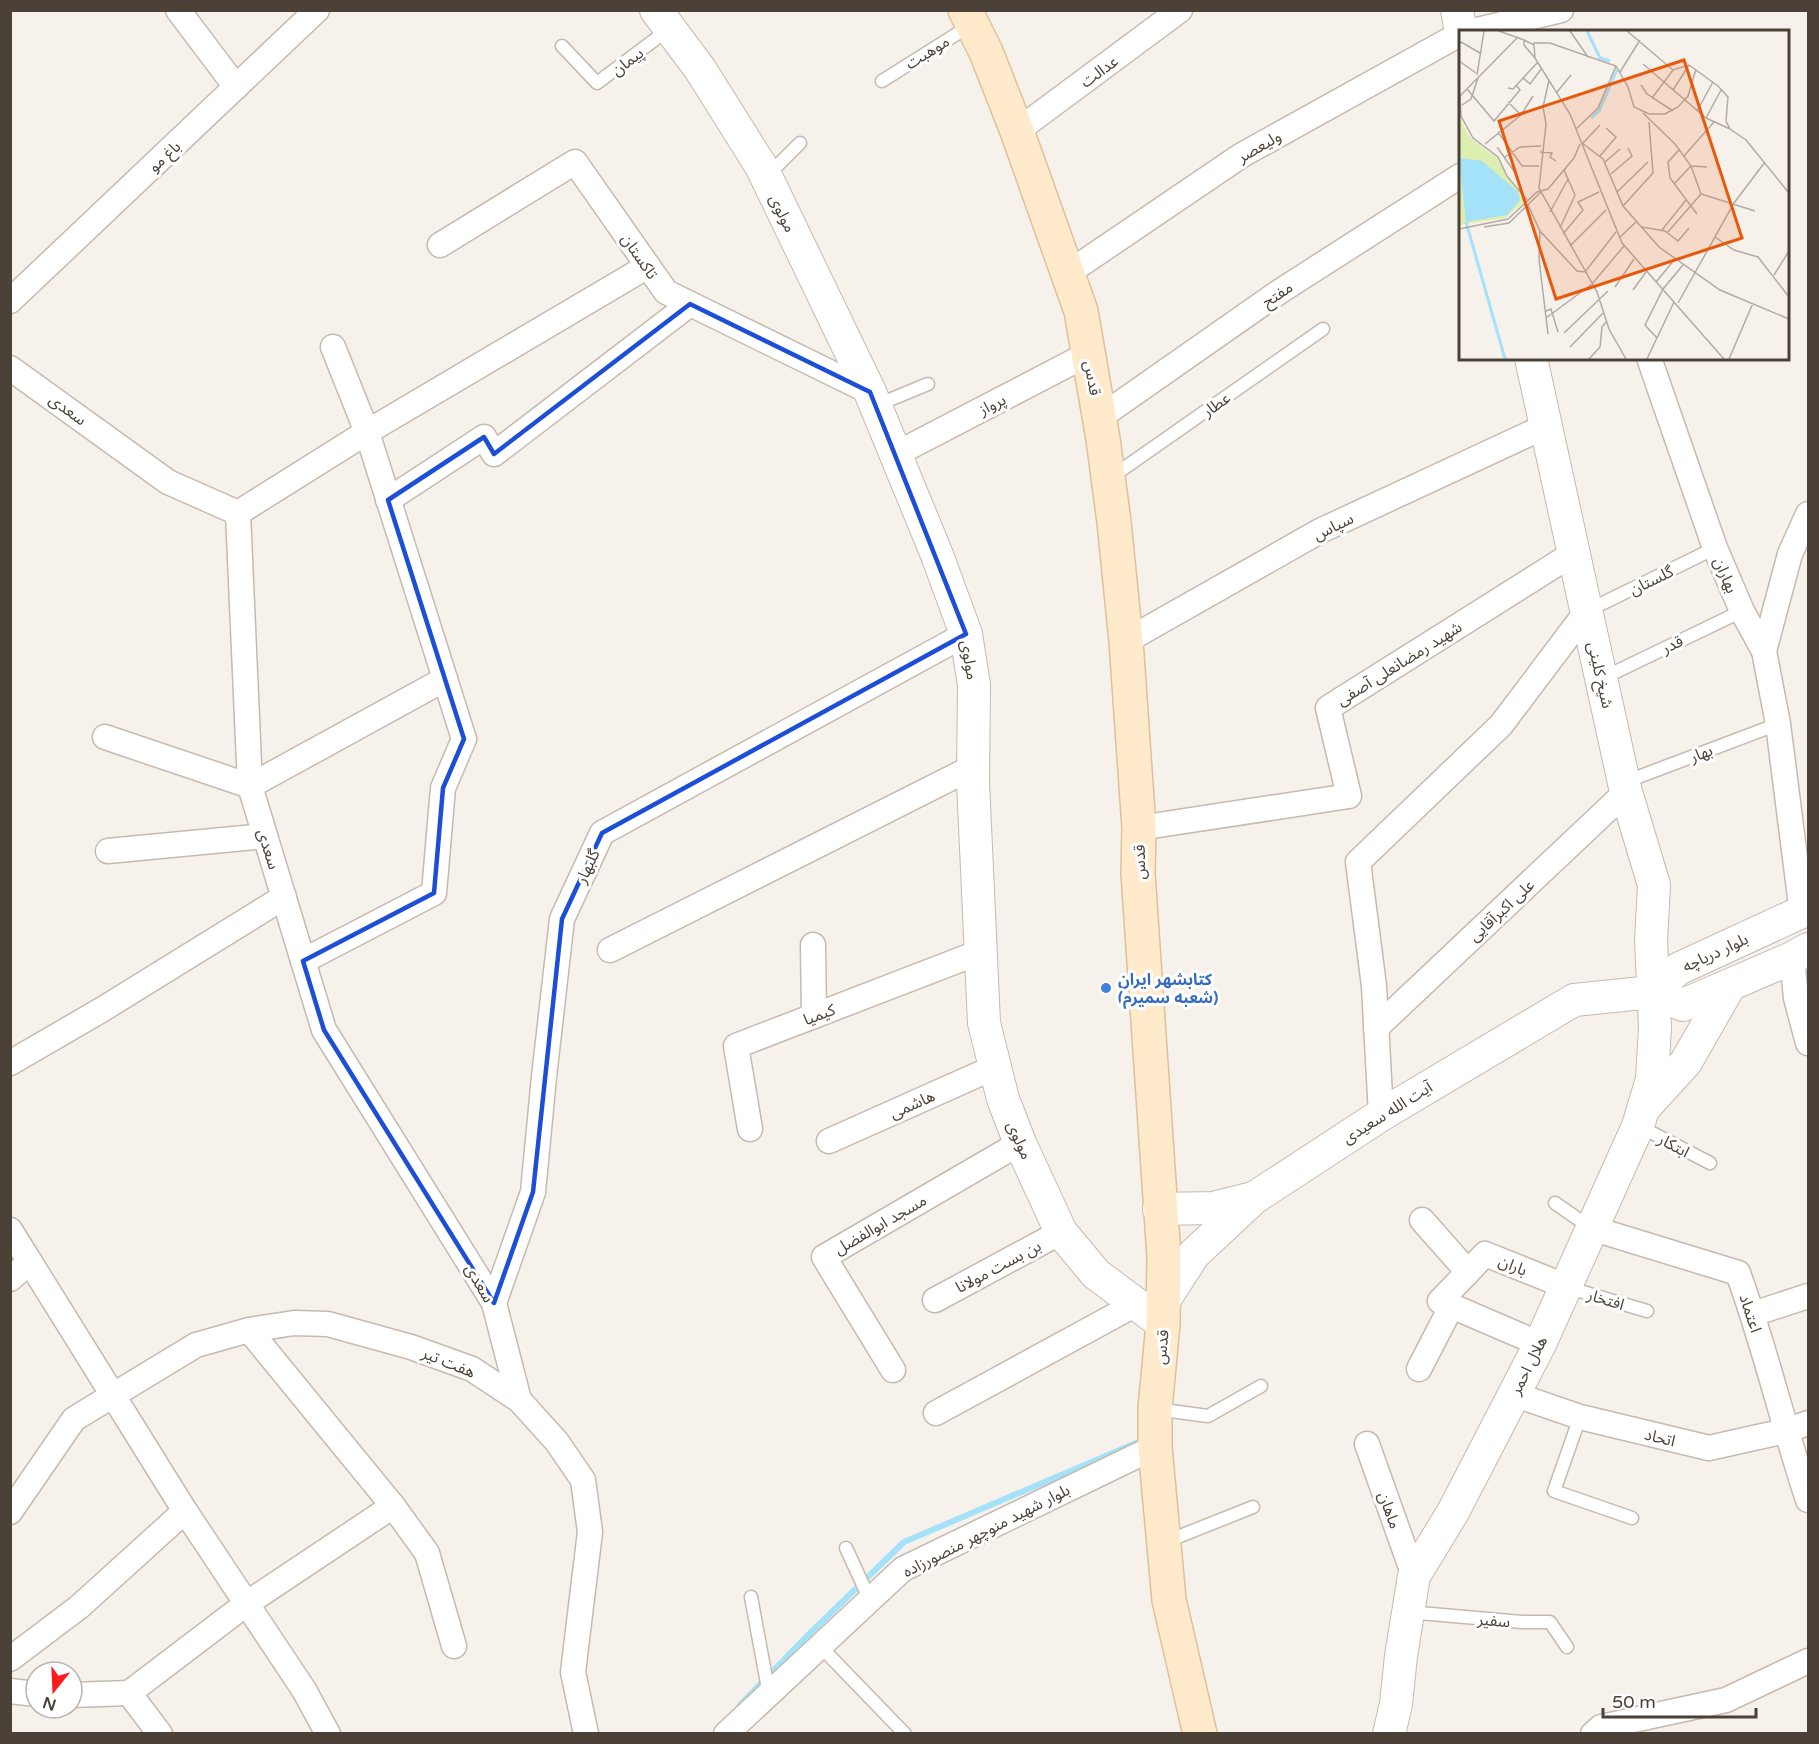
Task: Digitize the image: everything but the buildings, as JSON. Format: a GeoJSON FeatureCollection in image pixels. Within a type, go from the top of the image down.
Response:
{"type":"FeatureCollection","features":[{"type":"Feature","properties":{"kind":"main road","name":"قدس"},"geometry":{"type":"LineString","coordinates":[[968,17],[986,52],[1017,131],[1081,311],[1108,479],[1126,641],[1139,828],[1138,873],[1164,1257],[1154,1310],[1155,1447],[1169,1600],[1198,1733]]}},
{"type":"Feature","properties":{"kind":"street"},"geometry":{"type":"LineString","coordinates":[[178,10],[236,87]]}},
{"type":"Feature","properties":{"kind":"street","name":"باغ مو"},"geometry":{"type":"LineString","coordinates":[[10,301],[317,10]]}},
{"type":"Feature","properties":{"kind":"street","name":"عدالت"},"geometry":{"type":"LineString","coordinates":[[1017,131],[1180,10]]}},
{"type":"Feature","properties":{"kind":"street"},"geometry":{"type":"LineString","coordinates":[[1457,10],[1460,30]]}},
{"type":"Feature","properties":{"kind":"street"},"geometry":{"type":"LineString","coordinates":[[1477,30],[1561,10]]}},
{"type":"Feature","properties":{"kind":"street","name":"مولوی"},"geometry":{"type":"LineString","coordinates":[[660,15],[700,69],[766,177],[873,399],[937,555],[966,634],[974,685],[973,767],[984,1023],[1003,1099],[1020,1143],[1061,1232],[1096,1274],[1154,1310]]}},
{"type":"Feature","properties":{"kind":"street","name":"ولیعصر"},"geometry":{"type":"LineString","coordinates":[[1068,273],[1242,155],[1459,34]]}},
{"type":"Feature","properties":{"kind":"street","name":"تاکستان"},"geometry":{"type":"LineString","coordinates":[[440,245],[575,162],[666,292],[873,399]]}},
{"type":"Feature","properties":{"kind":"street","name":"مفتح"},"geometry":{"type":"LineString","coordinates":[[1099,418],[1279,292],[1459,177]]}},
{"type":"Feature","properties":{"kind":"street"},"geometry":{"type":"LineString","coordinates":[[238,513],[367,432],[648,266]]}},
{"type":"Feature","properties":{"kind":"street"},"geometry":{"type":"LineString","coordinates":[[388,500],[483,437],[494,454],[690,304]]}},
{"type":"Feature","properties":{"kind":"street"},"geometry":{"type":"LineString","coordinates":[[303,961],[434,893],[443,788],[464,739],[367,432],[333,347]]}},
{"type":"Feature","properties":{"kind":"street","name":"پرواز"},"geometry":{"type":"LineString","coordinates":[[896,454],[1088,354]]}},
{"type":"Feature","properties":{"kind":"street","name":"شیخ کلینی"},"geometry":{"type":"LineString","coordinates":[[1531,360],[1625,787],[1654,885],[1651,941],[1652,992]]}},
{"type":"Feature","properties":{"kind":"street","name":"بهاران"},"geometry":{"type":"LineString","coordinates":[[1650,360],[1715,548],[1742,611],[1764,651]]}},
{"type":"Feature","properties":{"kind":"street","name":"سعدی"},"geometry":{"type":"LineString","coordinates":[[10,368],[168,482],[238,513],[250,786],[324,1030],[494,1303],[519,1400]]}},
{"type":"Feature","properties":{"kind":"street","name":"سپاس"},"geometry":{"type":"LineString","coordinates":[[1126,641],[1320,531],[1546,426]]}},
{"type":"Feature","properties":{"kind":"street"},"geometry":{"type":"LineString","coordinates":[[1805,911],[1778,724],[1764,651],[1790,554],[1809,514]]}},
{"type":"Feature","properties":{"kind":"street","name":"شهید رمضانعلی آصفی"},"geometry":{"type":"LineString","coordinates":[[1139,828],[1349,796],[1328,708],[1575,553]]}},
{"type":"Feature","properties":{"kind":"street"},"geometry":{"type":"LineString","coordinates":[[1381,1115],[1374,986],[1358,862],[1501,725],[1587,611]]}},
{"type":"Feature","properties":{"kind":"street","name":"گلبهار"},"geometry":{"type":"LineString","coordinates":[[494,1303],[533,1192],[562,919],[602,833],[966,634]]}},
{"type":"Feature","properties":{"kind":"street"},"geometry":{"type":"LineString","coordinates":[[105,737],[250,786],[445,679]]}},
{"type":"Feature","properties":{"kind":"street"},"geometry":{"type":"LineString","coordinates":[[610,950],[973,767]]}},
{"type":"Feature","properties":{"kind":"street","name":"علی اکبرآقایی"},"geometry":{"type":"LineString","coordinates":[[1376,1028],[1625,787]]}},
{"type":"Feature","properties":{"kind":"street"},"geometry":{"type":"LineString","coordinates":[[108,852],[265,836]]}},
{"type":"Feature","properties":{"kind":"street"},"geometry":{"type":"LineString","coordinates":[[10,1063],[104,1009],[284,897]]}},
{"type":"Feature","properties":{"kind":"street","name":"بلوار دریاچه"},"geometry":{"type":"LineString","coordinates":[[1652,992],[1678,969],[1805,911]]}},
{"type":"Feature","properties":{"kind":"street"},"geometry":{"type":"LineString","coordinates":[[813,945],[814,1016]]}},
{"type":"Feature","properties":{"kind":"street","name":"کیمیا"},"geometry":{"type":"LineString","coordinates":[[750,1130],[736,1046],[980,952]]}},
{"type":"Feature","properties":{"kind":"street"},"geometry":{"type":"LineString","coordinates":[[1652,992],[1683,1005],[1800,954],[1796,998],[1809,1043]]}},
{"type":"Feature","properties":{"kind":"street"},"geometry":{"type":"LineString","coordinates":[[1640,1118],[1686,1062],[1730,985]]}},
{"type":"Feature","properties":{"kind":"street","name":"آیت الله سعیدی"},"geometry":{"type":"LineString","coordinates":[[1154,1310],[1194,1254],[1254,1198],[1381,1115],[1574,1000],[1652,992]]}},
{"type":"Feature","properties":{"kind":"street","name":"هلال احمر"},"geometry":{"type":"LineString","coordinates":[[1389,1734],[1396,1704],[1414,1576],[1453,1512],[1540,1344],[1640,1118],[1652,1079],[1655,1028],[1652,992]]}},
{"type":"Feature","properties":{"kind":"street","name":"هاشمی"},"geometry":{"type":"LineString","coordinates":[[830,1141],[995,1067]]}},
{"type":"Feature","properties":{"kind":"street","name":"مسجد ابوالفضل"},"geometry":{"type":"LineString","coordinates":[[893,1370],[824,1257],[1020,1143]]}},
{"type":"Feature","properties":{"kind":"street"},"geometry":{"type":"LineString","coordinates":[[1159,1209],[1214,1208],[1254,1198]]}},
{"type":"Feature","properties":{"kind":"street"},"geometry":{"type":"LineString","coordinates":[[1422,1220],[1468,1272],[1440,1300],[1540,1344]]}},
{"type":"Feature","properties":{"kind":"street","name":"اعتماد"},"geometry":{"type":"LineString","coordinates":[[1591,1228],[1738,1273],[1753,1314],[1785,1431],[1809,1500]]}},
{"type":"Feature","properties":{"kind":"street"},"geometry":{"type":"LineString","coordinates":[[10,1230],[185,1511],[304,1690],[328,1734]]}},
{"type":"Feature","properties":{"kind":"street","name":"بن بست مولانا"},"geometry":{"type":"LineString","coordinates":[[935,1300],[1061,1232]]}},
{"type":"Feature","properties":{"kind":"street","name":"باران"},"geometry":{"type":"LineString","coordinates":[[1468,1272],[1485,1254],[1565,1287]]}},
{"type":"Feature","properties":{"kind":"street"},"geometry":{"type":"LineString","coordinates":[[10,1279],[30,1262]]}},
{"type":"Feature","properties":{"kind":"street"},"geometry":{"type":"LineString","coordinates":[[1753,1314],[1809,1296]]}},
{"type":"Feature","properties":{"kind":"street"},"geometry":{"type":"LineString","coordinates":[[1419,1369],[1452,1305]]}},
{"type":"Feature","properties":{"kind":"street"},"geometry":{"type":"LineString","coordinates":[[936,1413],[1154,1310]]}},
{"type":"Feature","properties":{"kind":"street","name":"هفت تیر"},"geometry":{"type":"LineString","coordinates":[[10,1512],[74,1419],[196,1345],[249,1329],[294,1323],[328,1324],[411,1347],[472,1370],[519,1400],[557,1442],[583,1480],[590,1532],[573,1672],[586,1734]]}},
{"type":"Feature","properties":{"kind":"street"},"geometry":{"type":"LineString","coordinates":[[249,1329],[393,1506],[427,1553],[454,1646]]}},
{"type":"Feature","properties":{"kind":"street","name":"اتحاد"},"geometry":{"type":"LineString","coordinates":[[1513,1394],[1580,1417],[1709,1449],[1809,1423]]}},
{"type":"Feature","properties":{"kind":"street","name":"ماهان"},"geometry":{"type":"LineString","coordinates":[[1367,1444],[1414,1576]]}},
{"type":"Feature","properties":{"kind":"street","name":"بلوار شهید منوچهر منصورزاده"},"geometry":{"type":"LineString","coordinates":[[726,1734],[768,1691],[820,1646],[868,1595],[903,1569],[1155,1447]]}},
{"type":"Feature","properties":{"kind":"street"},"geometry":{"type":"LineString","coordinates":[[84,1695],[129,1693],[246,1604],[393,1506]]}},
{"type":"Feature","properties":{"kind":"street"},"geometry":{"type":"LineString","coordinates":[[10,1659],[79,1607],[185,1511]]}},
{"type":"Feature","properties":{"kind":"street"},"geometry":{"type":"LineString","coordinates":[[1599,1731],[1726,1700],[1809,1662]]}},
{"type":"Feature","properties":{"kind":"street"},"geometry":{"type":"LineString","coordinates":[[129,1693],[160,1734]]}},
{"type":"Feature","properties":{"kind":"lane","name":"پیمان"},"geometry":{"type":"LineString","coordinates":[[562,46],[597,83],[660,15]]}},
{"type":"Feature","properties":{"kind":"lane","name":"موهبت"},"geometry":{"type":"LineString","coordinates":[[882,81],[968,17]]}},
{"type":"Feature","properties":{"kind":"lane"},"geometry":{"type":"LineString","coordinates":[[766,177],[800,143]]}},
{"type":"Feature","properties":{"kind":"lane","name":"عطار"},"geometry":{"type":"LineString","coordinates":[[1108,479],[1323,329]]}},
{"type":"Feature","properties":{"kind":"lane"},"geometry":{"type":"LineString","coordinates":[[873,399],[928,384]]}},
{"type":"Feature","properties":{"kind":"lane","name":"گلستان"},"geometry":{"type":"LineString","coordinates":[[1587,611],[1715,548]]}},
{"type":"Feature","properties":{"kind":"lane","name":"قدر"},"geometry":{"type":"LineString","coordinates":[[1602,678],[1742,611]]}},
{"type":"Feature","properties":{"kind":"lane","name":"بهار"},"geometry":{"type":"LineString","coordinates":[[1625,787],[1778,724]]}},
{"type":"Feature","properties":{"kind":"lane","name":"ابتکار"},"geometry":{"type":"LineString","coordinates":[[1640,1118],[1710,1163]]}},
{"type":"Feature","properties":{"kind":"lane"},"geometry":{"type":"LineString","coordinates":[[1556,1203],[1591,1228]]}},
{"type":"Feature","properties":{"kind":"lane","name":"افتخار"},"geometry":{"type":"LineString","coordinates":[[1565,1287],[1647,1311]]}},
{"type":"Feature","properties":{"kind":"lane"},"geometry":{"type":"LineString","coordinates":[[1155,1409],[1208,1416],[1261,1386]]}},
{"type":"Feature","properties":{"kind":"lane"},"geometry":{"type":"LineString","coordinates":[[1580,1417],[1554,1491],[1632,1518]]}},
{"type":"Feature","properties":{"kind":"lane"},"geometry":{"type":"LineString","coordinates":[[1163,1542],[1253,1507]]}},
{"type":"Feature","properties":{"kind":"lane"},"geometry":{"type":"LineString","coordinates":[[846,1548],[868,1595]]}},
{"type":"Feature","properties":{"kind":"lane"},"geometry":{"type":"LineString","coordinates":[[751,1597],[768,1691]]}},
{"type":"Feature","properties":{"kind":"lane","name":"سفیر"},"geometry":{"type":"LineString","coordinates":[[1408,1612],[1522,1622],[1550,1622],[1568,1647]]}},
{"type":"Feature","properties":{"kind":"lane"},"geometry":{"type":"LineString","coordinates":[[820,1646],[905,1734]]}},
{"type":"Feature","properties":{"kind":"highlighted area"},"geometry":{"type":"Polygon","coordinates":[[[690,304],[870,392],[966,634],[602,833],[562,919],[533,1192],[494,1303],[324,1030],[303,961],[434,893],[443,788],[464,739],[388,500],[484,437],[494,454],[690,304]]]}},
{"type":"Feature","properties":{"kind":"waterway"},"geometry":{"type":"LineString","coordinates":[[740,1705],[904,1542],[1136,1443]]}},
{"type":"Feature","properties":{"kind":"place","name":"کتابشهر ایران (شعبه سمیرم)"},"geometry":{"type":"Point","coordinates":[1106,988]}}]}
